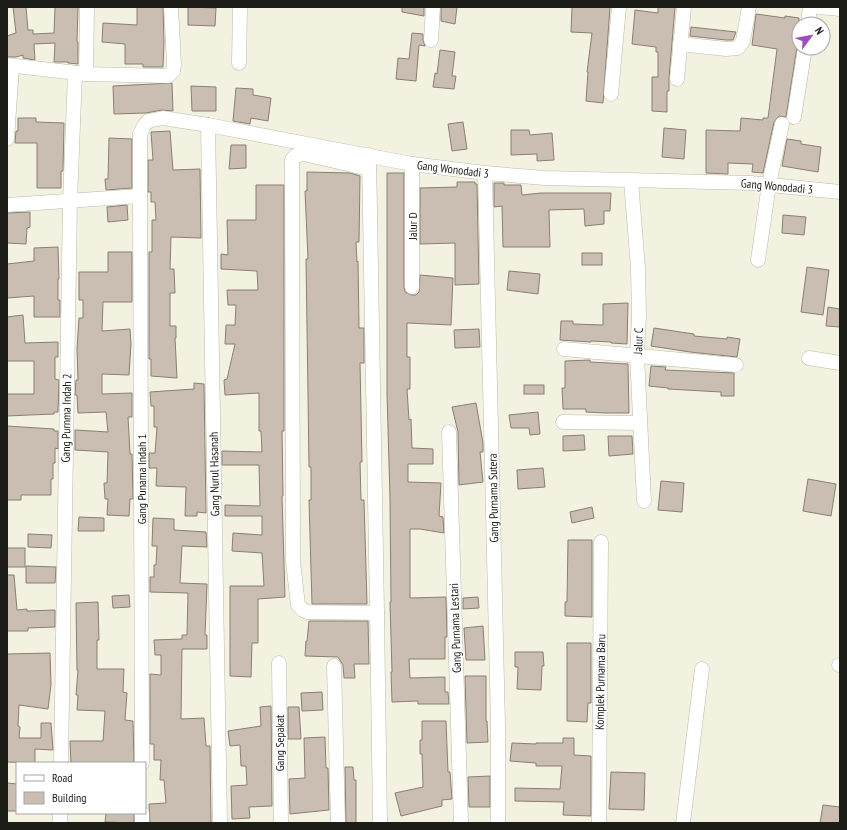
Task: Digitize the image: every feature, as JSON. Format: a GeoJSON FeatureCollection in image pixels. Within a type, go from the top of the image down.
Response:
{"type":"FeatureCollection","features":[{"type":"Feature","properties":{"kind":"street","name":"Gang Purnma Indah 2"},"geometry":{"type":"LineString","coordinates":[[61,762],[70,201],[88,7]]}},
{"type":"Feature","properties":{"kind":"street"},"geometry":{"type":"LineString","coordinates":[[7,139],[9,65],[81,73],[168,76],[173,71],[174,64],[171,7]]}},
{"type":"Feature","properties":{"kind":"street"},"geometry":{"type":"LineString","coordinates":[[239,63],[240,7]]}},
{"type":"Feature","properties":{"kind":"street"},"geometry":{"type":"LineString","coordinates":[[431,40],[433,7]]}},
{"type":"Feature","properties":{"kind":"street"},"geometry":{"type":"LineString","coordinates":[[611,94],[619,7]]}},
{"type":"Feature","properties":{"kind":"street"},"geometry":{"type":"LineString","coordinates":[[676,79],[684,7]]}},
{"type":"Feature","properties":{"kind":"street"},"geometry":{"type":"LineString","coordinates":[[680,44],[726,50],[738,48],[744,42],[749,7]]}},
{"type":"Feature","properties":{"kind":"street"},"geometry":{"type":"LineString","coordinates":[[819,7],[840,9]]}},
{"type":"Feature","properties":{"kind":"street"},"geometry":{"type":"LineString","coordinates":[[794,117],[804,56]]}},
{"type":"Feature","properties":{"kind":"street","name":"Gang Wonodadi 3"},"geometry":{"type":"LineString","coordinates":[[140,196],[140,134],[145,123],[151,120],[163,118],[208,125],[369,162],[412,164],[485,173],[545,178],[770,184],[840,192]]}},
{"type":"Feature","properties":{"kind":"street"},"geometry":{"type":"LineString","coordinates":[[758,260],[770,184],[782,124]]}},
{"type":"Feature","properties":{"kind":"street","name":"Gang Nurul Hasanah"},"geometry":{"type":"LineString","coordinates":[[208,125],[220,823]]}},
{"type":"Feature","properties":{"kind":"street"},"geometry":{"type":"LineString","coordinates":[[378,613],[307,612],[298,605],[293,562],[292,160],[295,156],[304,154],[369,162],[378,613],[380,823]]}},
{"type":"Feature","properties":{"kind":"street","name":"Jalur D"},"geometry":{"type":"LineString","coordinates":[[412,164],[412,287]]}},
{"type":"Feature","properties":{"kind":"street","name":"Gang Purnama Sutera"},"geometry":{"type":"LineString","coordinates":[[485,173],[498,710],[498,823]]}},
{"type":"Feature","properties":{"kind":"street","name":"Jalur C"},"geometry":{"type":"LineString","coordinates":[[631,181],[638,275],[639,316],[637,355],[644,501]]}},
{"type":"Feature","properties":{"kind":"street"},"geometry":{"type":"LineString","coordinates":[[7,205],[140,196]]}},
{"type":"Feature","properties":{"kind":"street","name":"Gang Punama Indah 1"},"geometry":{"type":"LineString","coordinates":[[140,196],[142,762]]}},
{"type":"Feature","properties":{"kind":"street"},"geometry":{"type":"LineString","coordinates":[[564,349],[736,365]]}},
{"type":"Feature","properties":{"kind":"street"},"geometry":{"type":"LineString","coordinates":[[808,358],[840,363]]}},
{"type":"Feature","properties":{"kind":"street"},"geometry":{"type":"LineString","coordinates":[[563,422],[640,423]]}},
{"type":"Feature","properties":{"kind":"street","name":"Gang Purnama Lestari"},"geometry":{"type":"LineString","coordinates":[[449,432],[461,823]]}},
{"type":"Feature","properties":{"kind":"street","name":"Komplek Purnama Baru"},"geometry":{"type":"LineString","coordinates":[[599,823],[601,542]]}},
{"type":"Feature","properties":{"kind":"street","name":"Gang Sepakat"},"geometry":{"type":"LineString","coordinates":[[279,663],[280,823]]}},
{"type":"Feature","properties":{"kind":"street"},"geometry":{"type":"LineString","coordinates":[[334,666],[338,823]]}},
{"type":"Feature","properties":{"kind":"street"},"geometry":{"type":"LineString","coordinates":[[683,823],[702,669]]}},
{"type":"Feature","properties":{"kind":"building"},"geometry":{"type":"Polygon","coordinates":[[[13,7],[26,7],[28,30],[33,30],[33,34],[54,33],[55,7],[78,7],[78,64],[54,62],[55,43],[34,44],[35,60],[23,58],[23,55],[7,57],[7,36],[16,33],[13,7]]]}},
{"type":"Feature","properties":{"kind":"building"},"geometry":{"type":"Polygon","coordinates":[[[137,7],[163,7],[163,67],[143,67],[143,64],[125,64],[125,44],[102,42],[103,23],[137,25],[137,7]]]}},
{"type":"Feature","properties":{"kind":"building"},"geometry":{"type":"Polygon","coordinates":[[[188,7],[216,8],[215,26],[188,25],[188,7]]]}},
{"type":"Feature","properties":{"kind":"building"},"geometry":{"type":"Polygon","coordinates":[[[402,7],[424,7],[424,16],[402,12],[402,7]]]}},
{"type":"Feature","properties":{"kind":"building"},"geometry":{"type":"Polygon","coordinates":[[[441,7],[457,7],[455,24],[441,21],[441,7]]]}},
{"type":"Feature","properties":{"kind":"building"},"geometry":{"type":"Polygon","coordinates":[[[572,7],[610,7],[603,103],[586,101],[587,72],[592,33],[571,32],[572,7]]]}},
{"type":"Feature","properties":{"kind":"building"},"geometry":{"type":"Polygon","coordinates":[[[658,7],[675,7],[669,91],[667,91],[667,112],[652,111],[652,77],[658,77],[658,52],[656,52],[656,47],[632,44],[635,10],[658,13],[658,7]]]}},
{"type":"Feature","properties":{"kind":"building"},"geometry":{"type":"Polygon","coordinates":[[[756,14],[785,18],[785,16],[791,17],[791,56],[796,56],[786,117],[779,116],[774,122],[763,173],[752,172],[753,164],[728,163],[728,174],[706,173],[706,130],[740,131],[741,118],[763,120],[763,118],[768,118],[777,49],[752,45],[756,14]]]}},
{"type":"Feature","properties":{"kind":"building"},"geometry":{"type":"Polygon","coordinates":[[[691,27],[736,32],[733,40],[690,36],[691,27]]]}},
{"type":"Feature","properties":{"kind":"building"},"geometry":{"type":"Polygon","coordinates":[[[412,33],[423,34],[425,46],[419,45],[416,81],[396,79],[398,58],[409,59],[412,33]]]}},
{"type":"Feature","properties":{"kind":"building"},"geometry":{"type":"Polygon","coordinates":[[[440,50],[455,52],[452,76],[456,76],[454,89],[433,87],[435,73],[437,74],[440,50]]]}},
{"type":"Feature","properties":{"kind":"building"},"geometry":{"type":"Polygon","coordinates":[[[172,83],[173,111],[162,110],[146,113],[114,114],[113,86],[172,83]]]}},
{"type":"Feature","properties":{"kind":"building"},"geometry":{"type":"Polygon","coordinates":[[[191,86],[216,87],[216,111],[192,111],[191,86]]]}},
{"type":"Feature","properties":{"kind":"building"},"geometry":{"type":"Polygon","coordinates":[[[236,88],[253,89],[253,95],[271,98],[268,121],[251,118],[250,124],[233,121],[236,88]]]}},
{"type":"Feature","properties":{"kind":"building"},"geometry":{"type":"Polygon","coordinates":[[[18,118],[36,118],[36,122],[64,123],[63,171],[61,171],[61,188],[37,188],[37,143],[15,143],[16,131],[18,131],[18,118]]]}},
{"type":"Feature","properties":{"kind":"building"},"geometry":{"type":"Polygon","coordinates":[[[463,122],[467,149],[452,151],[448,124],[463,122]]]}},
{"type":"Feature","properties":{"kind":"building"},"geometry":{"type":"Polygon","coordinates":[[[664,128],[686,130],[684,159],[662,157],[664,128]]]}},
{"type":"Feature","properties":{"kind":"building"},"geometry":{"type":"Polygon","coordinates":[[[511,130],[529,130],[530,135],[552,133],[554,160],[537,161],[537,154],[511,155],[511,130]]]}},
{"type":"Feature","properties":{"kind":"building"},"geometry":{"type":"Polygon","coordinates":[[[170,131],[173,170],[200,169],[201,238],[171,237],[170,269],[174,269],[175,293],[170,293],[170,326],[176,326],[175,338],[177,378],[151,376],[151,359],[149,359],[149,252],[152,252],[152,220],[156,220],[155,202],[151,202],[151,192],[148,192],[148,160],[153,160],[151,132],[170,131]]]}},
{"type":"Feature","properties":{"kind":"building"},"geometry":{"type":"Polygon","coordinates":[[[109,138],[132,139],[132,188],[106,190],[105,179],[108,179],[109,138]]]}},
{"type":"Feature","properties":{"kind":"building"},"geometry":{"type":"Polygon","coordinates":[[[787,139],[801,141],[801,144],[821,147],[818,172],[782,166],[787,139]]]}},
{"type":"Feature","properties":{"kind":"building"},"geometry":{"type":"Polygon","coordinates":[[[231,145],[246,145],[246,168],[229,169],[231,145]]]}},
{"type":"Feature","properties":{"kind":"building"},"geometry":{"type":"Polygon","coordinates":[[[307,172],[350,173],[360,176],[359,242],[356,242],[357,262],[358,261],[359,328],[364,328],[364,363],[360,363],[362,462],[360,462],[361,500],[364,500],[367,604],[312,604],[309,500],[311,500],[311,467],[309,467],[306,259],[308,259],[305,191],[307,191],[307,172]]]}},
{"type":"Feature","properties":{"kind":"building"},"geometry":{"type":"Polygon","coordinates":[[[387,173],[404,173],[405,292],[416,295],[419,292],[420,275],[453,278],[451,325],[407,323],[407,357],[410,357],[410,389],[407,389],[409,420],[411,419],[412,448],[433,449],[433,464],[408,464],[408,482],[441,483],[439,516],[443,517],[444,533],[410,529],[410,598],[446,597],[447,637],[445,637],[445,659],[409,659],[410,678],[445,677],[445,692],[448,692],[449,704],[418,704],[418,701],[392,702],[390,498],[387,393],[387,173]]]}},
{"type":"Feature","properties":{"kind":"building"},"geometry":{"type":"Polygon","coordinates":[[[457,182],[475,182],[475,184],[477,184],[479,284],[455,285],[455,243],[420,244],[420,188],[457,187],[457,182]]]}},
{"type":"Feature","properties":{"kind":"building"},"geometry":{"type":"Polygon","coordinates":[[[494,183],[504,183],[504,185],[521,185],[522,195],[541,193],[611,193],[610,211],[604,211],[604,224],[585,226],[584,209],[549,210],[550,247],[503,247],[502,206],[494,207],[494,183]]]}},
{"type":"Feature","properties":{"kind":"building"},"geometry":{"type":"Polygon","coordinates":[[[256,185],[284,185],[284,431],[282,431],[282,496],[285,597],[258,599],[258,643],[252,643],[251,677],[230,676],[230,586],[264,586],[262,553],[232,551],[233,533],[262,535],[262,516],[225,516],[225,505],[260,506],[259,465],[222,465],[222,451],[262,452],[261,431],[259,431],[259,393],[225,395],[224,380],[227,379],[235,344],[225,344],[226,325],[235,325],[236,305],[228,305],[227,290],[258,290],[257,271],[221,269],[221,254],[228,255],[227,220],[256,220],[256,185]]]}},
{"type":"Feature","properties":{"kind":"building"},"geometry":{"type":"Polygon","coordinates":[[[127,205],[128,220],[108,222],[107,207],[127,205]]]}},
{"type":"Feature","properties":{"kind":"building"},"geometry":{"type":"Polygon","coordinates":[[[30,212],[30,227],[27,228],[26,244],[7,243],[7,213],[30,212]]]}},
{"type":"Feature","properties":{"kind":"building"},"geometry":{"type":"Polygon","coordinates":[[[783,215],[806,217],[804,235],[782,233],[783,215]]]}},
{"type":"Feature","properties":{"kind":"building"},"geometry":{"type":"Polygon","coordinates":[[[58,247],[58,300],[60,300],[60,317],[34,317],[34,296],[7,298],[7,264],[34,261],[34,248],[58,247]]]}},
{"type":"Feature","properties":{"kind":"building"},"geometry":{"type":"Polygon","coordinates":[[[108,252],[132,252],[132,302],[103,302],[102,331],[130,329],[131,344],[129,375],[102,374],[102,394],[132,393],[132,417],[128,417],[130,454],[132,454],[133,499],[130,499],[129,516],[107,515],[108,499],[105,499],[104,483],[107,483],[108,452],[75,450],[75,430],[108,432],[106,412],[78,413],[77,395],[75,395],[76,380],[78,380],[77,349],[79,318],[83,318],[83,300],[79,300],[79,272],[108,272],[108,252]]]}},
{"type":"Feature","properties":{"kind":"building"},"geometry":{"type":"Polygon","coordinates":[[[582,253],[602,253],[602,265],[582,265],[582,253]]]}},
{"type":"Feature","properties":{"kind":"building"},"geometry":{"type":"Polygon","coordinates":[[[807,267],[829,270],[823,315],[801,312],[807,267]]]}},
{"type":"Feature","properties":{"kind":"building"},"geometry":{"type":"Polygon","coordinates":[[[509,271],[540,274],[538,294],[507,290],[509,271]]]}},
{"type":"Feature","properties":{"kind":"building"},"geometry":{"type":"Polygon","coordinates":[[[628,303],[627,344],[560,340],[561,321],[573,321],[573,324],[603,325],[603,304],[628,303]]]}},
{"type":"Feature","properties":{"kind":"building"},"geometry":{"type":"Polygon","coordinates":[[[828,307],[840,309],[840,327],[826,326],[828,307]]]}},
{"type":"Feature","properties":{"kind":"building"},"geometry":{"type":"Polygon","coordinates":[[[23,315],[25,343],[58,342],[58,357],[55,357],[55,379],[59,380],[58,412],[54,412],[54,414],[7,416],[7,394],[34,394],[34,361],[7,361],[7,317],[23,315]]]}},
{"type":"Feature","properties":{"kind":"building"},"geometry":{"type":"Polygon","coordinates":[[[654,328],[694,334],[694,336],[740,339],[737,357],[651,346],[654,328]]]}},
{"type":"Feature","properties":{"kind":"building"},"geometry":{"type":"Polygon","coordinates":[[[479,329],[480,347],[455,348],[454,330],[479,329]]]}},
{"type":"Feature","properties":{"kind":"building"},"geometry":{"type":"Polygon","coordinates":[[[590,360],[590,362],[628,364],[629,413],[586,412],[586,409],[563,409],[562,388],[565,388],[565,361],[590,360]]]}},
{"type":"Feature","properties":{"kind":"building"},"geometry":{"type":"Polygon","coordinates":[[[651,366],[666,367],[665,370],[734,373],[734,396],[721,396],[721,392],[668,389],[649,386],[651,366]]]}},
{"type":"Feature","properties":{"kind":"building"},"geometry":{"type":"Polygon","coordinates":[[[194,383],[204,384],[206,513],[197,512],[197,516],[185,516],[186,487],[156,486],[157,468],[149,468],[149,453],[155,453],[157,427],[154,427],[154,406],[151,406],[150,392],[194,389],[194,383]]]}},
{"type":"Feature","properties":{"kind":"building"},"geometry":{"type":"Polygon","coordinates":[[[524,385],[544,385],[544,394],[524,394],[524,385]]]}},
{"type":"Feature","properties":{"kind":"building"},"geometry":{"type":"Polygon","coordinates":[[[476,403],[483,443],[483,452],[480,452],[483,482],[459,485],[458,432],[452,407],[476,403]]]}},
{"type":"Feature","properties":{"kind":"building"},"geometry":{"type":"Polygon","coordinates":[[[538,412],[540,434],[530,435],[529,428],[511,428],[509,415],[538,412]]]}},
{"type":"Feature","properties":{"kind":"building"},"geometry":{"type":"Polygon","coordinates":[[[7,426],[54,429],[54,431],[58,431],[58,449],[55,448],[53,479],[51,479],[51,495],[21,495],[21,500],[7,500],[7,426]]]}},
{"type":"Feature","properties":{"kind":"building"},"geometry":{"type":"Polygon","coordinates":[[[584,435],[585,450],[563,451],[563,436],[584,435]]]}},
{"type":"Feature","properties":{"kind":"building"},"geometry":{"type":"Polygon","coordinates":[[[608,436],[632,436],[633,454],[609,456],[608,436]]]}},
{"type":"Feature","properties":{"kind":"building"},"geometry":{"type":"Polygon","coordinates":[[[543,468],[545,487],[518,489],[517,470],[543,468]]]}},
{"type":"Feature","properties":{"kind":"building"},"geometry":{"type":"Polygon","coordinates":[[[808,479],[836,484],[831,516],[803,511],[808,479]]]}},
{"type":"Feature","properties":{"kind":"building"},"geometry":{"type":"Polygon","coordinates":[[[661,481],[684,483],[682,512],[658,510],[661,481]]]}},
{"type":"Feature","properties":{"kind":"building"},"geometry":{"type":"Polygon","coordinates":[[[592,507],[594,518],[572,523],[570,512],[592,507]]]}},
{"type":"Feature","properties":{"kind":"building"},"geometry":{"type":"Polygon","coordinates":[[[79,517],[104,518],[104,531],[78,531],[79,517]]]}},
{"type":"Feature","properties":{"kind":"building"},"geometry":{"type":"Polygon","coordinates":[[[153,518],[174,519],[174,530],[206,532],[207,547],[182,546],[180,583],[207,584],[205,635],[207,635],[207,649],[182,649],[181,719],[204,718],[206,746],[210,746],[211,823],[150,823],[149,804],[166,803],[164,780],[160,780],[161,760],[154,760],[154,744],[150,744],[150,674],[161,675],[161,655],[155,655],[154,640],[182,639],[182,635],[187,635],[188,593],[150,592],[150,577],[154,577],[157,546],[152,546],[153,518]]]}},
{"type":"Feature","properties":{"kind":"building"},"geometry":{"type":"Polygon","coordinates":[[[28,534],[52,535],[51,548],[28,547],[28,534]]]}},
{"type":"Feature","properties":{"kind":"building"},"geometry":{"type":"Polygon","coordinates":[[[568,540],[592,540],[592,617],[565,616],[565,602],[567,602],[568,540]]]}},
{"type":"Feature","properties":{"kind":"building"},"geometry":{"type":"Polygon","coordinates":[[[7,548],[25,548],[25,567],[7,567],[7,548]]]}},
{"type":"Feature","properties":{"kind":"building"},"geometry":{"type":"Polygon","coordinates":[[[26,566],[56,567],[55,583],[26,583],[26,566]]]}},
{"type":"Feature","properties":{"kind":"building"},"geometry":{"type":"Polygon","coordinates":[[[7,575],[14,575],[17,610],[55,610],[55,627],[28,628],[28,631],[7,631],[7,575]]]}},
{"type":"Feature","properties":{"kind":"building"},"geometry":{"type":"Polygon","coordinates":[[[129,595],[130,607],[113,608],[112,596],[129,595]]]}},
{"type":"Feature","properties":{"kind":"building"},"geometry":{"type":"Polygon","coordinates":[[[478,597],[479,608],[463,609],[463,598],[478,597]]]}},
{"type":"Feature","properties":{"kind":"building"},"geometry":{"type":"Polygon","coordinates":[[[98,602],[99,640],[97,640],[97,669],[124,669],[123,692],[127,693],[125,720],[133,721],[134,762],[71,762],[70,741],[103,741],[105,711],[77,710],[78,695],[76,695],[78,670],[76,603],[98,602]]]}},
{"type":"Feature","properties":{"kind":"building"},"geometry":{"type":"Polygon","coordinates":[[[309,621],[368,621],[369,664],[354,664],[355,678],[344,678],[343,665],[338,657],[305,656],[309,621]]]}},
{"type":"Feature","properties":{"kind":"building"},"geometry":{"type":"Polygon","coordinates":[[[483,626],[485,660],[466,660],[464,628],[483,626]]]}},
{"type":"Feature","properties":{"kind":"building"},"geometry":{"type":"Polygon","coordinates":[[[567,643],[591,643],[591,703],[588,703],[587,722],[567,721],[567,643]]]}},
{"type":"Feature","properties":{"kind":"building"},"geometry":{"type":"Polygon","coordinates":[[[515,652],[543,652],[544,666],[542,666],[541,690],[517,689],[518,667],[515,667],[515,652]]]}},
{"type":"Feature","properties":{"kind":"building"},"geometry":{"type":"Polygon","coordinates":[[[50,653],[51,685],[48,709],[19,705],[19,738],[41,738],[41,723],[51,723],[53,750],[35,749],[35,762],[7,762],[7,654],[50,653]]]}},
{"type":"Feature","properties":{"kind":"building"},"geometry":{"type":"Polygon","coordinates":[[[465,676],[486,676],[486,721],[488,742],[467,743],[465,676]]]}},
{"type":"Feature","properties":{"kind":"building"},"geometry":{"type":"Polygon","coordinates":[[[322,692],[323,710],[302,711],[301,693],[322,692]]]}},
{"type":"Feature","properties":{"kind":"building"},"geometry":{"type":"Polygon","coordinates":[[[271,706],[272,806],[249,807],[250,818],[232,819],[231,786],[247,785],[246,766],[241,766],[240,745],[230,746],[228,731],[261,726],[260,707],[271,706]]]}},
{"type":"Feature","properties":{"kind":"building"},"geometry":{"type":"Polygon","coordinates":[[[288,707],[299,707],[301,739],[288,739],[288,707]]]}},
{"type":"Feature","properties":{"kind":"building"},"geometry":{"type":"Polygon","coordinates":[[[422,721],[446,721],[448,772],[450,772],[452,799],[442,800],[442,806],[401,816],[395,793],[423,787],[422,754],[420,754],[422,721]]]}},
{"type":"Feature","properties":{"kind":"building"},"geometry":{"type":"Polygon","coordinates":[[[325,737],[326,768],[328,768],[329,810],[290,814],[289,779],[305,778],[304,738],[325,737]]]}},
{"type":"Feature","properties":{"kind":"building"},"geometry":{"type":"Polygon","coordinates":[[[563,738],[574,738],[574,755],[591,756],[591,816],[563,815],[564,802],[515,801],[515,788],[560,789],[562,766],[536,766],[536,763],[510,761],[512,743],[563,743],[563,738]]]}},
{"type":"Feature","properties":{"kind":"building"},"geometry":{"type":"Polygon","coordinates":[[[345,767],[353,767],[354,780],[356,780],[356,823],[346,823],[345,767]]]}},
{"type":"Feature","properties":{"kind":"building"},"geometry":{"type":"Polygon","coordinates":[[[611,772],[645,773],[644,810],[609,809],[611,772]]]}},
{"type":"Feature","properties":{"kind":"building"},"geometry":{"type":"Polygon","coordinates":[[[490,776],[490,807],[469,807],[468,777],[490,776]]]}},
{"type":"Feature","properties":{"kind":"building"},"geometry":{"type":"Polygon","coordinates":[[[7,783],[16,784],[16,811],[7,811],[7,783]]]}},
{"type":"Feature","properties":{"kind":"building"},"geometry":{"type":"Polygon","coordinates":[[[823,805],[840,807],[840,823],[820,823],[823,805]]]}},
{"type":"Feature","properties":{"kind":"building"},"geometry":{"type":"Polygon","coordinates":[[[106,814],[134,814],[134,823],[105,822],[106,814]]]}}]}
